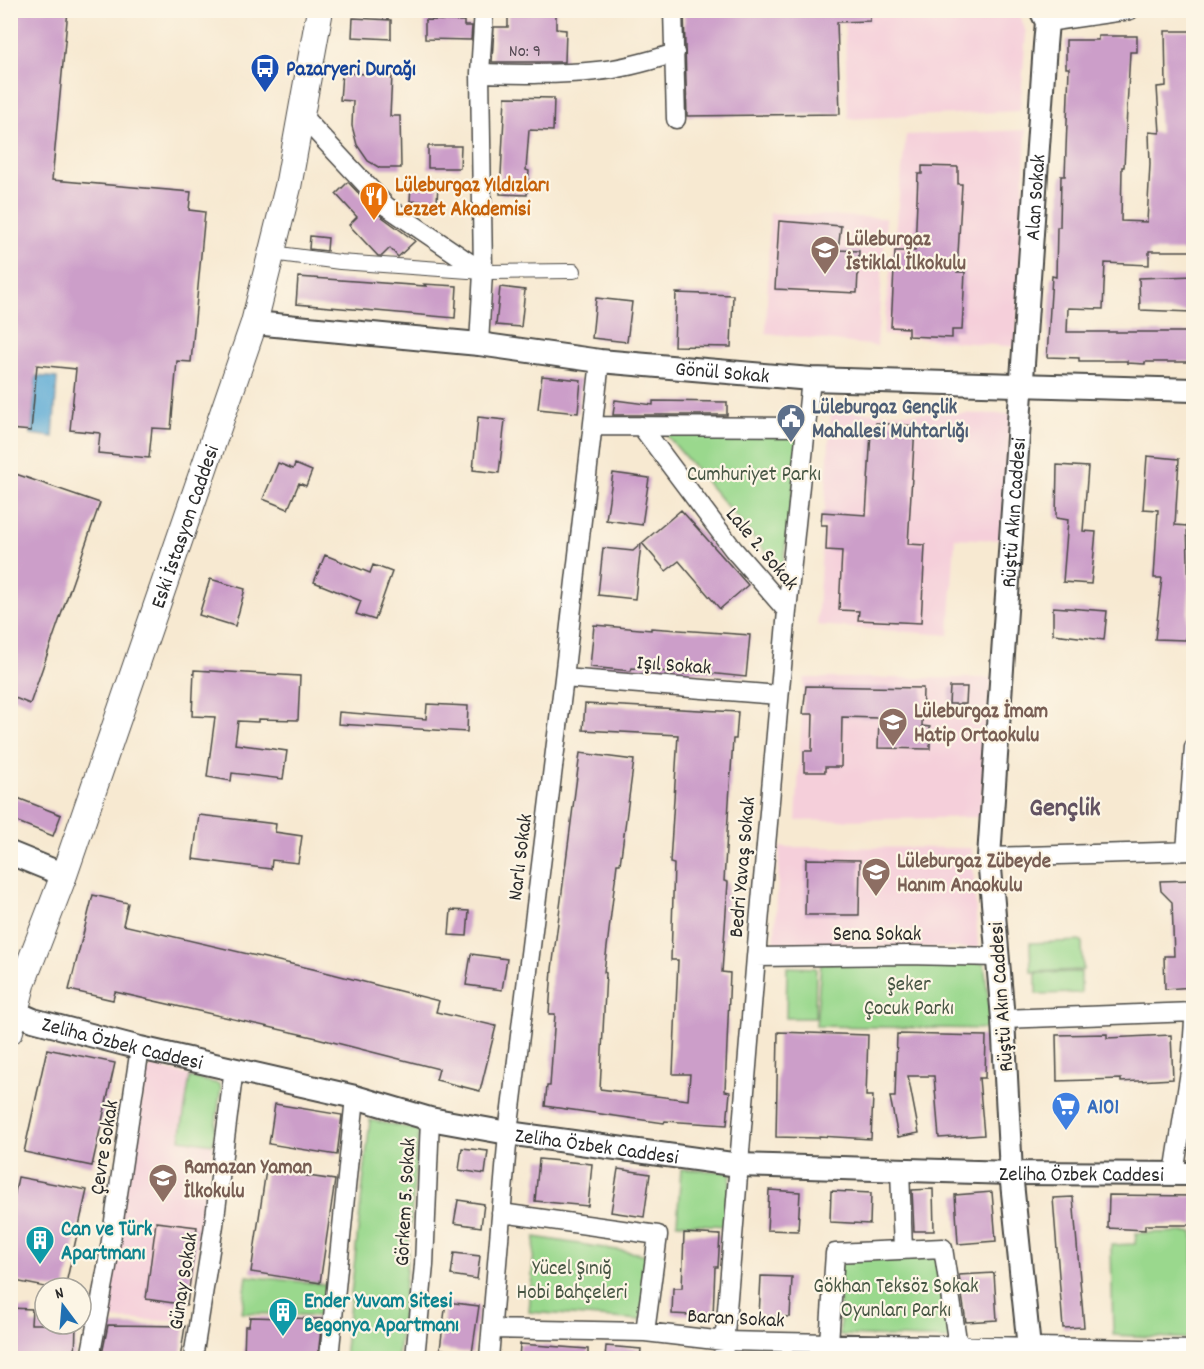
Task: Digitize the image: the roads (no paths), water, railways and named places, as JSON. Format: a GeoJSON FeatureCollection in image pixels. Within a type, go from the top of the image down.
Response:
{"type":"FeatureCollection","features":[{"type":"Feature","properties":{"kind":"main road","name":"Eski İstasyon Caddesi"},"geometry":{"type":"LineString","coordinates":[[13,1022],[23,981],[64,875],[254,323],[288,187],[320,10]]}},
{"type":"Feature","properties":{"kind":"street"},"geometry":{"type":"LineString","coordinates":[[479,344],[483,272],[480,73],[484,10]]}},
{"type":"Feature","properties":{"kind":"street"},"geometry":{"type":"LineString","coordinates":[[673,10],[676,119]]}},
{"type":"Feature","properties":{"kind":"street"},"geometry":{"type":"LineString","coordinates":[[1044,16],[1130,10]]}},
{"type":"Feature","properties":{"kind":"street","name":"Alan Sokak"},"geometry":{"type":"LineString","coordinates":[[1023,384],[1044,16]]}},
{"type":"Feature","properties":{"kind":"street"},"geometry":{"type":"LineString","coordinates":[[480,73],[536,74],[599,71],[675,54]]}},
{"type":"Feature","properties":{"kind":"street"},"geometry":{"type":"LineString","coordinates":[[302,116],[386,206],[483,272]]}},
{"type":"Feature","properties":{"kind":"street"},"geometry":{"type":"LineString","coordinates":[[272,252],[340,262],[483,272],[574,271]]}},
{"type":"Feature","properties":{"kind":"street","name":"Gönül Sokak"},"geometry":{"type":"LineString","coordinates":[[254,323],[479,344],[600,361],[811,379],[1194,390]]}},
{"type":"Feature","properties":{"kind":"street","name":"Narlı Sokak"},"geometry":{"type":"LineString","coordinates":[[489,1359],[508,1133],[600,361]]}},
{"type":"Feature","properties":{"kind":"street","name":"Bedri Yavaş Sokak"},"geometry":{"type":"LineString","coordinates":[[724,1350],[779,695],[811,379]]}},
{"type":"Feature","properties":{"kind":"street","name":"Rüştü Akın Caddesi"},"geometry":{"type":"LineString","coordinates":[[1023,384],[989,857],[1003,1019],[1011,1173],[1029,1353]]}},
{"type":"Feature","properties":{"kind":"street"},"geometry":{"type":"LineString","coordinates":[[593,426],[806,427]]}},
{"type":"Feature","properties":{"kind":"street","name":"Lale 2. Sokak"},"geometry":{"type":"LineString","coordinates":[[640,426],[733,549],[787,611]]}},
{"type":"Feature","properties":{"kind":"street","name":"Işıl Sokak"},"geometry":{"type":"LineString","coordinates":[[564,678],[779,695]]}},
{"type":"Feature","properties":{"kind":"street"},"geometry":{"type":"LineString","coordinates":[[989,857],[1190,851],[1194,747]]}},
{"type":"Feature","properties":{"kind":"street"},"geometry":{"type":"LineString","coordinates":[[10,854],[64,875]]}},
{"type":"Feature","properties":{"kind":"street","name":"Sena Sokak"},"geometry":{"type":"LineString","coordinates":[[756,957],[874,955],[998,957]]}},
{"type":"Feature","properties":{"kind":"street"},"geometry":{"type":"LineString","coordinates":[[1003,1019],[1194,1012]]}},
{"type":"Feature","properties":{"kind":"street","name":"Zeliha Özbek Caddesi"},"geometry":{"type":"LineString","coordinates":[[13,1022],[33,1020],[140,1048],[355,1097],[430,1119],[508,1133],[738,1165],[1011,1173],[1184,1174]]}},
{"type":"Feature","properties":{"kind":"street"},"geometry":{"type":"LineString","coordinates":[[1184,1174],[1194,1021]]}},
{"type":"Feature","properties":{"kind":"street","name":"Çevre Sokak"},"geometry":{"type":"LineString","coordinates":[[90,1359],[107,1267],[140,1048]]}},
{"type":"Feature","properties":{"kind":"street","name":"Günay Sokak"},"geometry":{"type":"LineString","coordinates":[[192,1359],[214,1225],[234,1068]]}},
{"type":"Feature","properties":{"kind":"street"},"geometry":{"type":"LineString","coordinates":[[329,1359],[355,1097]]}},
{"type":"Feature","properties":{"kind":"street","name":"Görkem 5. Sokak"},"geometry":{"type":"LineString","coordinates":[[415,1359],[424,1265],[430,1119]]}},
{"type":"Feature","properties":{"kind":"street"},"geometry":{"type":"LineString","coordinates":[[900,1170],[903,1250]]}},
{"type":"Feature","properties":{"kind":"street"},"geometry":{"type":"LineString","coordinates":[[501,1213],[658,1235],[645,1332]]}},
{"type":"Feature","properties":{"kind":"street"},"geometry":{"type":"LineString","coordinates":[[829,1343],[835,1253],[944,1248],[958,1346]]}},
{"type":"Feature","properties":{"kind":"street","name":"Baran Sokak"},"geometry":{"type":"LineString","coordinates":[[492,1329],[645,1332],[724,1350],[829,1343],[958,1346],[1029,1353],[1194,1350]]}},
{"type":"Feature","properties":{"kind":"water"},"geometry":{"type":"Polygon","coordinates":[[[36,376],[57,378],[53,437],[31,434],[36,376]]]}},
{"type":"Feature","properties":{"kind":"place","name":"Pazaryeri Durağı"},"geometry":{"type":"Point","coordinates":[265,94]}},
{"type":"Feature","properties":{"kind":"place","name":"Lüleburgaz Yıldızları Lezzet Akademisi"},"geometry":{"type":"Point","coordinates":[374,222]}},
{"type":"Feature","properties":{"kind":"place","name":"Lüleburgaz İstiklal İlkokulu"},"geometry":{"type":"Point","coordinates":[825,276]}},
{"type":"Feature","properties":{"kind":"place","name":"Lüleburgaz Gençlik Mahallesi Muhtarlığı"},"geometry":{"type":"Point","coordinates":[791,444]}},
{"type":"Feature","properties":{"kind":"place","name":"Lüleburgaz İmam Hatip Ortaokulu"},"geometry":{"type":"Point","coordinates":[893,748]}},
{"type":"Feature","properties":{"kind":"place","name":"Lüleburgaz Zübeyde Hanım Anaokulu"},"geometry":{"type":"Point","coordinates":[876,898]}},
{"type":"Feature","properties":{"kind":"place","name":"A101"},"geometry":{"type":"Point","coordinates":[1066,1132]}},
{"type":"Feature","properties":{"kind":"place","name":"Ramazan Yaman İlkokulu"},"geometry":{"type":"Point","coordinates":[163,1204]}},
{"type":"Feature","properties":{"kind":"place","name":"Can ve Türk Apartmanı"},"geometry":{"type":"Point","coordinates":[40,1266]}},
{"type":"Feature","properties":{"kind":"place","name":"Ender Yuvam Sitesi Begonya Apartmanı"},"geometry":{"type":"Point","coordinates":[283,1338]}},
{"type":"Feature","properties":{"kind":"district","name":"Gençlik"},"geometry":{"type":"Point","coordinates":[1065,806]}},
{"type":"Feature","properties":{"kind":"park label","name":"Cumhuriyet Parkı"},"geometry":{"type":"Point","coordinates":[754,473]}},
{"type":"Feature","properties":{"kind":"park label","name":"Şeker Çocuk Parkı"},"geometry":{"type":"Point","coordinates":[909,995]}},
{"type":"Feature","properties":{"kind":"park label","name":"Yücel Şınığ Hobi Bahçeleri"},"geometry":{"type":"Point","coordinates":[572,1279]}},
{"type":"Feature","properties":{"kind":"park label","name":"Gökhan Teksöz Sokak Oyunları Parkı"},"geometry":{"type":"Point","coordinates":[896,1297]}}]}
